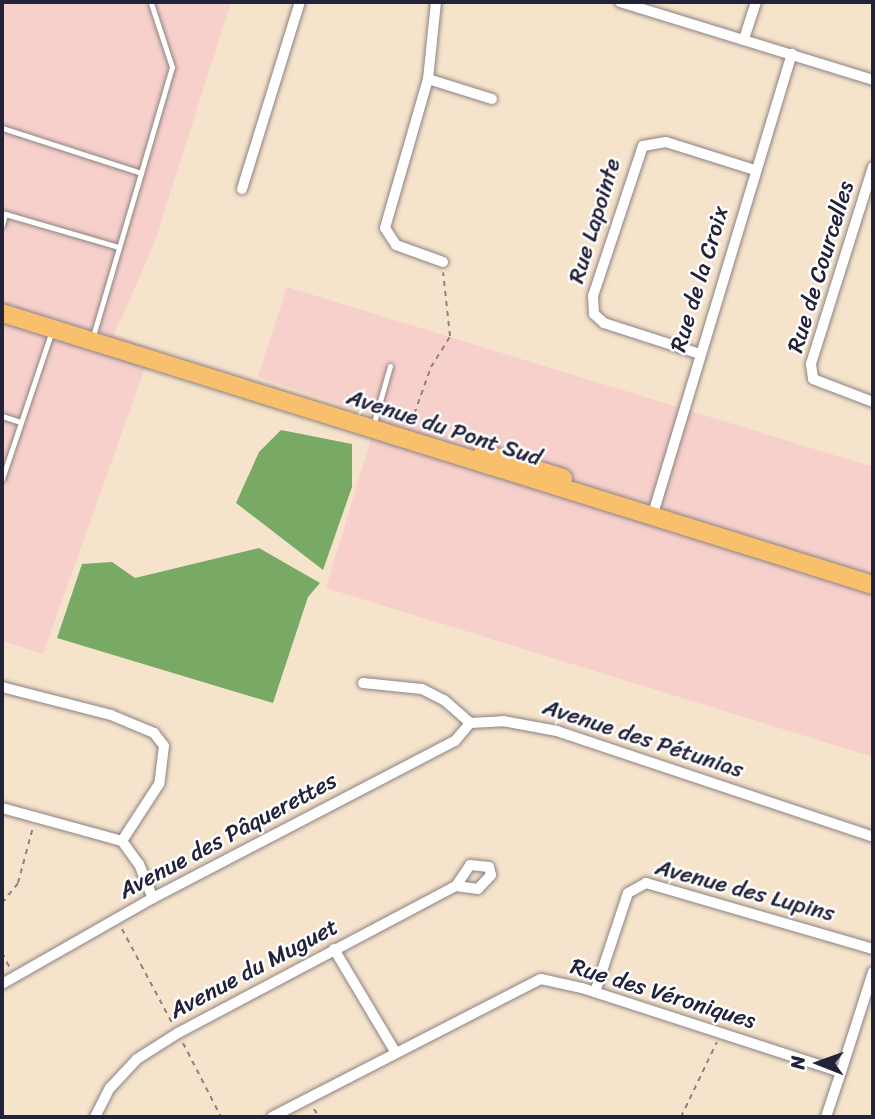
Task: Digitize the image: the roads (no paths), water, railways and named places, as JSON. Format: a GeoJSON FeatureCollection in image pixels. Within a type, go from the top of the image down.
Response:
{"type":"FeatureCollection","features":[{"type":"Feature","properties":{"kind":"main road","name":"Avenue du Pont Sud"},"geometry":{"type":"LineString","coordinates":[[2,304],[92,338],[654,512],[873,576]]}},
{"type":"Feature","properties":{"kind":"main road","name":"Avenue du Pont Sud"},"geometry":{"type":"LineString","coordinates":[[2,313],[375,419],[873,586]]}},
{"type":"Feature","properties":{"kind":"street"},"geometry":{"type":"LineString","coordinates":[[242,189],[300,2]]}},
{"type":"Feature","properties":{"kind":"street"},"geometry":{"type":"LineString","coordinates":[[436,2],[428,79],[384,228],[396,245],[442,261]]}},
{"type":"Feature","properties":{"kind":"street"},"geometry":{"type":"LineString","coordinates":[[621,2],[873,80]]}},
{"type":"Feature","properties":{"kind":"street"},"geometry":{"type":"LineString","coordinates":[[744,39],[756,2]]}},
{"type":"Feature","properties":{"kind":"street","name":"Rue de la Croix"},"geometry":{"type":"LineString","coordinates":[[654,512],[792,54]]}},
{"type":"Feature","properties":{"kind":"street"},"geometry":{"type":"LineString","coordinates":[[428,79],[492,99]]}},
{"type":"Feature","properties":{"kind":"street","name":"Rue Lapointe"},"geometry":{"type":"LineString","coordinates":[[700,354],[604,323],[594,314],[593,296],[643,146],[658,141],[755,170]]}},
{"type":"Feature","properties":{"kind":"street","name":"Rue de Courcelles"},"geometry":{"type":"LineString","coordinates":[[873,167],[867,205],[811,363],[813,379],[873,402]]}},
{"type":"Feature","properties":{"kind":"street"},"geometry":{"type":"LineString","coordinates":[[363,683],[422,689],[444,699],[470,723]]}},
{"type":"Feature","properties":{"kind":"street"},"geometry":{"type":"LineString","coordinates":[[2,687],[111,715],[154,733],[164,746],[159,784],[122,841]]}},
{"type":"Feature","properties":{"kind":"street","name":"Avenue des Pétunias"},"geometry":{"type":"LineString","coordinates":[[470,723],[503,721],[557,731],[873,837]]}},
{"type":"Feature","properties":{"kind":"street","name":"Avenue des Pâquerettes"},"geometry":{"type":"LineString","coordinates":[[2,984],[153,898],[455,741],[470,723]]}},
{"type":"Feature","properties":{"kind":"street"},"geometry":{"type":"LineString","coordinates":[[2,808],[122,841],[139,864],[153,898]]}},
{"type":"Feature","properties":{"kind":"street","name":"Avenue des Lupins"},"geometry":{"type":"LineString","coordinates":[[595,992],[628,894],[646,883],[873,949]]}},
{"type":"Feature","properties":{"kind":"street","name":"Avenue du Muguet"},"geometry":{"type":"LineString","coordinates":[[95,1117],[110,1088],[137,1059],[178,1033],[456,886]]}},
{"type":"Feature","properties":{"kind":"street"},"geometry":{"type":"LineString","coordinates":[[334,949],[396,1053]]}},
{"type":"Feature","properties":{"kind":"street"},"geometry":{"type":"LineString","coordinates":[[826,1117],[873,972]]}},
{"type":"Feature","properties":{"kind":"street","name":"Rue des Véroniques"},"geometry":{"type":"LineString","coordinates":[[272,1117],[541,979],[595,992],[841,1072]]}},
{"type":"Feature","properties":{"kind":"lane"},"geometry":{"type":"LineString","coordinates":[[92,338],[172,66],[151,2],[160,2]]}},
{"type":"Feature","properties":{"kind":"lane"},"geometry":{"type":"LineString","coordinates":[[2,128],[141,173]]}},
{"type":"Feature","properties":{"kind":"lane"},"geometry":{"type":"LineString","coordinates":[[2,225],[3,213],[118,247]]}},
{"type":"Feature","properties":{"kind":"lane"},"geometry":{"type":"LineString","coordinates":[[2,479],[52,329]]}},
{"type":"Feature","properties":{"kind":"lane"},"geometry":{"type":"LineString","coordinates":[[375,419],[390,366]]}},
{"type":"Feature","properties":{"kind":"lane"},"geometry":{"type":"LineString","coordinates":[[2,416],[20,422]]}}]}
